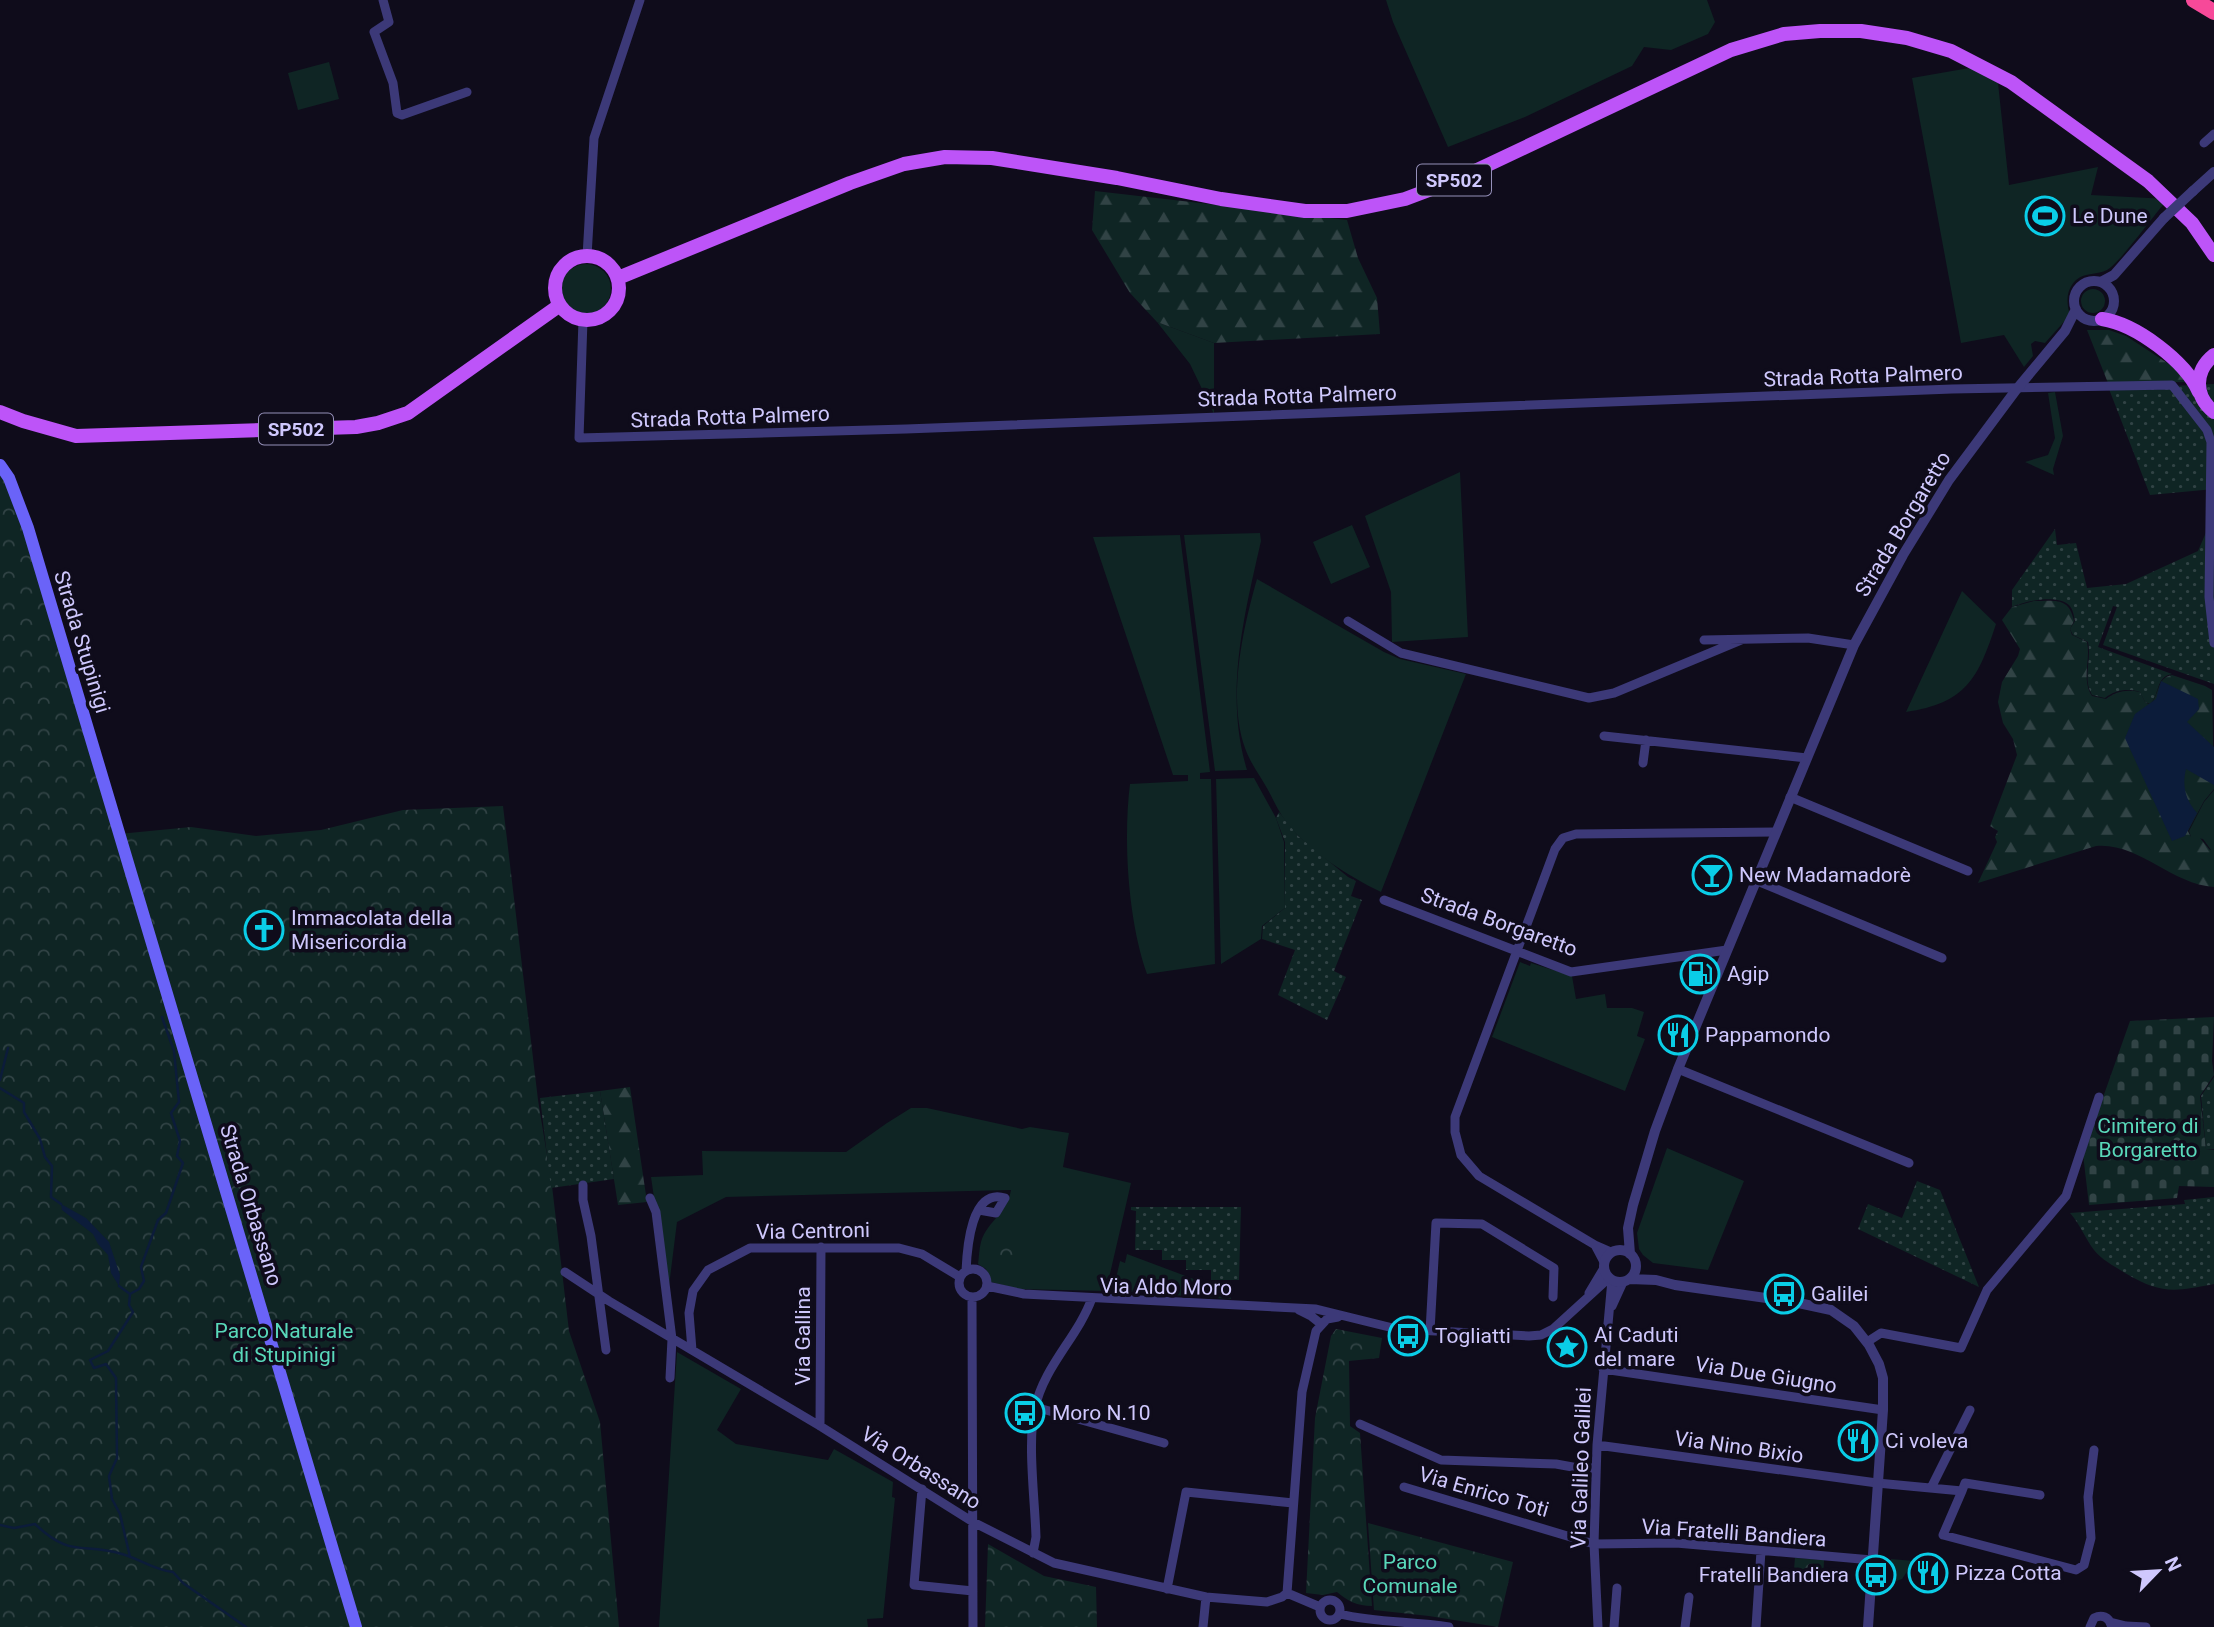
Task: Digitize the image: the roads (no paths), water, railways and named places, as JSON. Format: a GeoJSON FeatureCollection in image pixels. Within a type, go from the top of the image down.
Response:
{"type":"FeatureCollection","features":[{"type":"Feature","properties":{"kind":"highway"},"geometry":{"type":"LineString","coordinates":[[2194,0],[2214,12]]}},
{"type":"Feature","properties":{"kind":"main road","name":"SP502"},"geometry":{"type":"LineString","coordinates":[[618,278],[860,179],[904,164],[946,157],[992,158],[1117,178],[1220,199],[1305,211],[1347,211],[1394,201],[1458,179],[1731,50],[1784,34],[1820,31],[1861,31],[1907,38],[1951,51],[2011,82],[2148,181],[2192,223],[2214,255]]}},
{"type":"Feature","properties":{"kind":"main road"},"geometry":{"type":"LineString","coordinates":[[587,256],[605,261],[618,278],[618,299],[610,311],[598,319],[583,320],[570,315],[560,305],[555,284],[560,271],[570,261],[587,256]]}},
{"type":"Feature","properties":{"kind":"main road","name":"SP502"},"geometry":{"type":"LineString","coordinates":[[0,411],[23,421],[76,436],[356,427],[378,423],[408,413],[560,305]]}},
{"type":"Feature","properties":{"kind":"main road"},"geometry":{"type":"LineString","coordinates":[[2113,307],[2125,326]]}},
{"type":"Feature","properties":{"kind":"main road"},"geometry":{"type":"LineString","coordinates":[[2102,319],[2125,326],[2175,359],[2190,374],[2202,400],[2214,412]]}},
{"type":"Feature","properties":{"kind":"main road"},"geometry":{"type":"LineString","coordinates":[[2175,359],[2192,362],[2210,358]]}},
{"type":"Feature","properties":{"kind":"main road"},"geometry":{"type":"LineString","coordinates":[[2199,392],[2200,373],[2210,358]]}},
{"type":"Feature","properties":{"kind":"main road","name":"Strada Stupinigi"},"geometry":{"type":"LineString","coordinates":[[0,465],[9,478],[25,518],[120,834]]}},
{"type":"Feature","properties":{"kind":"main road","name":"Strada Orbassano"},"geometry":{"type":"LineString","coordinates":[[120,834],[356,1627]]}},
{"type":"Feature","properties":{"kind":"street"},"geometry":{"type":"LineString","coordinates":[[383,0],[389,22],[374,32],[393,83],[397,113],[402,116],[467,92]]}},
{"type":"Feature","properties":{"kind":"street"},"geometry":{"type":"LineString","coordinates":[[587,256],[594,138],[640,0]]}},
{"type":"Feature","properties":{"kind":"street"},"geometry":{"type":"LineString","coordinates":[[2204,143],[2214,134]]}},
{"type":"Feature","properties":{"kind":"street"},"geometry":{"type":"LineString","coordinates":[[2105,285],[2164,219],[2214,172]]}},
{"type":"Feature","properties":{"kind":"street"},"geometry":{"type":"LineString","coordinates":[[2090,281],[2105,285],[2114,300],[2113,307],[2102,319],[2086,319],[2076,309],[2074,297],[2079,287],[2090,281]]}},
{"type":"Feature","properties":{"kind":"street","name":"Strada Borgaretto"},"geometry":{"type":"LineString","coordinates":[[1614,1275],[1614,1251],[1628,1228],[1655,1131],[1678,1069],[1854,645],[1903,555],[1949,480],[2016,390],[2065,331],[2076,309]]}},
{"type":"Feature","properties":{"kind":"street","name":"Strada Borgaretto"},"geometry":{"type":"LineString","coordinates":[[2065,331],[2086,319]]}},
{"type":"Feature","properties":{"kind":"street","name":"Strada Rotta Palmero"},"geometry":{"type":"LineString","coordinates":[[583,320],[579,438],[906,429],[1952,389],[2016,390],[2028,387],[2172,385],[2207,430],[2211,442],[2209,597],[2214,643]]}},
{"type":"Feature","properties":{"kind":"street"},"geometry":{"type":"LineString","coordinates":[[1348,621],[1401,653],[1589,698],[1614,693],[1741,640]]}},
{"type":"Feature","properties":{"kind":"street"},"geometry":{"type":"LineString","coordinates":[[1704,640],[1808,638],[1854,645]]}},
{"type":"Feature","properties":{"kind":"street"},"geometry":{"type":"LineString","coordinates":[[1604,736],[1807,758]]}},
{"type":"Feature","properties":{"kind":"street"},"geometry":{"type":"LineString","coordinates":[[1643,763],[1646,740]]}},
{"type":"Feature","properties":{"kind":"street"},"geometry":{"type":"LineString","coordinates":[[1790,797],[1968,871]]}},
{"type":"Feature","properties":{"kind":"street"},"geometry":{"type":"LineString","coordinates":[[1656,1280],[1633,1259],[1595,1245],[1479,1176],[1469,1167],[1457,1145],[1455,1117],[1555,849],[1567,836],[1776,832]]}},
{"type":"Feature","properties":{"kind":"street"},"geometry":{"type":"LineString","coordinates":[[1755,880],[1942,958]]}},
{"type":"Feature","properties":{"kind":"street","name":"Strada Borgaretto"},"geometry":{"type":"LineString","coordinates":[[1384,900],[1572,972],[1727,950]]}},
{"type":"Feature","properties":{"kind":"street"},"geometry":{"type":"LineString","coordinates":[[1678,1069],[1909,1163]]}},
{"type":"Feature","properties":{"kind":"street"},"geometry":{"type":"LineString","coordinates":[[1867,1342],[1881,1333],[1961,1348],[1987,1290],[2066,1196],[2099,1097]]}},
{"type":"Feature","properties":{"kind":"street"},"geometry":{"type":"LineString","coordinates":[[583,1185],[606,1350]]}},
{"type":"Feature","properties":{"kind":"street"},"geometry":{"type":"LineString","coordinates":[[650,1198],[656,1212],[672,1339],[670,1378]]}},
{"type":"Feature","properties":{"kind":"street"},"geometry":{"type":"LineString","coordinates":[[963,1274],[972,1225],[979,1210]]}},
{"type":"Feature","properties":{"kind":"street"},"geometry":{"type":"LineString","coordinates":[[1430,1331],[1436,1223],[1482,1224],[1554,1268],[1553,1297]]}},
{"type":"Feature","properties":{"kind":"street","name":"Strada Borgaretto"},"geometry":{"type":"LineString","coordinates":[[1628,1228],[1633,1259]]}},
{"type":"Feature","properties":{"kind":"street"},"geometry":{"type":"LineString","coordinates":[[1595,1245],[1614,1275]]}},
{"type":"Feature","properties":{"kind":"street","name":"Via Gallina"},"geometry":{"type":"LineString","coordinates":[[821,1247],[821,1426]]}},
{"type":"Feature","properties":{"kind":"street","name":"Via Centroni"},"geometry":{"type":"LineString","coordinates":[[692,1350],[690,1313],[693,1291],[708,1270],[750,1248],[899,1248],[922,1254],[963,1274]]}},
{"type":"Feature","properties":{"kind":"street"},"geometry":{"type":"LineString","coordinates":[[1614,1275],[1635,1271],[1633,1259]]}},
{"type":"Feature","properties":{"kind":"street","name":"Via Centroni"},"geometry":{"type":"LineString","coordinates":[[972,1297],[959,1288],[963,1274],[973,1269],[983,1273],[987,1286],[1024,1294],[1092,1298]]}},
{"type":"Feature","properties":{"kind":"street","name":"Via Orbassano"},"geometry":{"type":"LineString","coordinates":[[565,1272],[672,1339],[821,1426],[973,1522],[1054,1563],[1206,1597],[1266,1602],[1287,1593]]}},
{"type":"Feature","properties":{"kind":"street"},"geometry":{"type":"LineString","coordinates":[[1614,1275],[1794,1302],[1830,1310],[1854,1326],[1867,1342],[1883,1378],[1868,1627]]}},
{"type":"Feature","properties":{"kind":"street","name":"Via Aldo Moro"},"geometry":{"type":"LineString","coordinates":[[1587,1297],[1614,1275]]}},
{"type":"Feature","properties":{"kind":"street","name":"Via Aldo Moro"},"geometry":{"type":"LineString","coordinates":[[1033,1553],[1036,1537],[1032,1433],[1035,1407],[1064,1345],[1083,1320],[1092,1298],[1316,1309],[1397,1329],[1541,1335],[1553,1329],[1614,1275]]}},
{"type":"Feature","properties":{"kind":"street","name":"Via Galileo Galilei"},"geometry":{"type":"LineString","coordinates":[[1610,1311],[1609,1297],[1614,1275]]}},
{"type":"Feature","properties":{"kind":"street","name":"Via Galileo Galilei"},"geometry":{"type":"LineString","coordinates":[[1598,1627],[1594,1544],[1597,1446],[1614,1275]]}},
{"type":"Feature","properties":{"kind":"street"},"geometry":{"type":"LineString","coordinates":[[972,1627],[972,1297],[981,1295],[987,1286]]}},
{"type":"Feature","properties":{"kind":"street"},"geometry":{"type":"LineString","coordinates":[[1598,1289],[1605,1290],[1609,1297]]}},
{"type":"Feature","properties":{"kind":"street","name":"Via Aldo Moro"},"geometry":{"type":"LineString","coordinates":[[1295,1309],[1321,1324]]}},
{"type":"Feature","properties":{"kind":"street"},"geometry":{"type":"LineString","coordinates":[[1320,1607],[1287,1593],[1301,1392],[1316,1331],[1321,1324],[1334,1317],[1343,1316]]}},
{"type":"Feature","properties":{"kind":"street","name":"Via Due Giugno"},"geometry":{"type":"LineString","coordinates":[[1603,1368],[1883,1410]]}},
{"type":"Feature","properties":{"kind":"street"},"geometry":{"type":"LineString","coordinates":[[1035,1407],[1164,1443]]}},
{"type":"Feature","properties":{"kind":"street"},"geometry":{"type":"LineString","coordinates":[[1931,1488],[1970,1409]]}},
{"type":"Feature","properties":{"kind":"street"},"geometry":{"type":"LineString","coordinates":[[1360,1424],[1441,1460],[1596,1468]]}},
{"type":"Feature","properties":{"kind":"street","name":"Via Nino Bixio"},"geometry":{"type":"LineString","coordinates":[[1597,1446],[1877,1483],[1962,1491],[1965,1483],[2040,1494]]}},
{"type":"Feature","properties":{"kind":"street"},"geometry":{"type":"LineString","coordinates":[[1962,1491],[1943,1535],[2076,1570],[2084,1565],[2091,1538],[2088,1497],[2094,1450]]}},
{"type":"Feature","properties":{"kind":"street","name":"Via Enrico Toti"},"geometry":{"type":"LineString","coordinates":[[1404,1487],[1594,1544]]}},
{"type":"Feature","properties":{"kind":"street"},"geometry":{"type":"LineString","coordinates":[[922,1489],[914,1585],[973,1591]]}},
{"type":"Feature","properties":{"kind":"street"},"geometry":{"type":"LineString","coordinates":[[1167,1589],[1186,1492],[1293,1503]]}},
{"type":"Feature","properties":{"kind":"street","name":"Via Fratelli Bandiera"},"geometry":{"type":"LineString","coordinates":[[1594,1544],[1676,1543],[1872,1560]]}},
{"type":"Feature","properties":{"kind":"street"},"geometry":{"type":"LineString","coordinates":[[1756,1627],[1761,1551]]}},
{"type":"Feature","properties":{"kind":"street"},"geometry":{"type":"LineString","coordinates":[[1614,1627],[1617,1588]]}},
{"type":"Feature","properties":{"kind":"street"},"geometry":{"type":"LineString","coordinates":[[1203,1627],[1206,1597]]}},
{"type":"Feature","properties":{"kind":"street"},"geometry":{"type":"LineString","coordinates":[[1685,1627],[1689,1597]]}},
{"type":"Feature","properties":{"kind":"street"},"geometry":{"type":"LineString","coordinates":[[1326,1600],[1333,1600],[1340,1605],[1340,1614],[1333,1620],[1327,1620],[1322,1616],[1320,1607],[1326,1600]]}},
{"type":"Feature","properties":{"kind":"street"},"geometry":{"type":"LineString","coordinates":[[1340,1614],[1368,1624],[1398,1620],[1449,1627]]}},
{"type":"Feature","properties":{"kind":"street"},"geometry":{"type":"LineString","coordinates":[[2090,1627],[2092,1620],[2098,1616],[2105,1617],[2110,1624],[2146,1627]]}},
{"type":"Feature","properties":{"kind":"water"},"geometry":{"type":"Polygon","coordinates":[[[2161,681],[2198,699],[2199,709],[2187,722],[2214,747],[2214,785],[2186,769],[2186,792],[2197,813],[2185,836],[2172,841],[2125,738],[2135,714],[2156,699],[2161,681]]]}},
{"type":"Feature","properties":{"kind":"water"},"geometry":{"type":"Polygon","coordinates":[[[61,1204],[86,1218],[109,1242],[120,1275],[119,1286],[111,1273],[108,1255],[93,1234],[62,1210],[61,1204]]]}},
{"type":"Feature","properties":{"kind":"waterway"},"geometry":{"type":"LineString","coordinates":[[130,1557],[120,1514],[112,1499],[109,1476],[117,1458],[116,1378],[106,1364],[94,1368],[90,1360],[108,1351],[133,1312],[129,1305],[130,1294],[139,1289],[144,1281],[141,1267],[158,1220],[166,1213],[183,1163],[177,1156],[180,1141],[171,1113],[179,1102],[174,1051],[162,1017]]}},
{"type":"Feature","properties":{"kind":"waterway"},"geometry":{"type":"LineString","coordinates":[[0,1080],[8,1048]]}},
{"type":"Feature","properties":{"kind":"waterway"},"geometry":{"type":"LineString","coordinates":[[0,1088],[24,1103],[24,1112],[52,1166],[51,1197],[61,1204]]}},
{"type":"Feature","properties":{"kind":"waterway"},"geometry":{"type":"LineString","coordinates":[[119,1286],[130,1294]]}},
{"type":"Feature","properties":{"kind":"waterway"},"geometry":{"type":"LineString","coordinates":[[0,1525],[14,1528],[35,1524],[58,1542],[68,1546],[122,1554],[173,1572],[183,1583],[246,1627]]}},
{"type":"Feature","properties":{"kind":"place","name":"Le Dune"},"geometry":{"type":"Point","coordinates":[2045,216]}},
{"type":"Feature","properties":{"kind":"place","name":"New Madamadorè"},"geometry":{"type":"Point","coordinates":[1712,875]}},
{"type":"Feature","properties":{"kind":"place","name":"Immacolata della Misericordia"},"geometry":{"type":"Point","coordinates":[264,930]}},
{"type":"Feature","properties":{"kind":"place","name":"Agip"},"geometry":{"type":"Point","coordinates":[1700,974]}},
{"type":"Feature","properties":{"kind":"place","name":"Pappamondo"},"geometry":{"type":"Point","coordinates":[1678,1035]}},
{"type":"Feature","properties":{"kind":"place","name":"Galilei"},"geometry":{"type":"Point","coordinates":[1784,1294]}},
{"type":"Feature","properties":{"kind":"place","name":"Togliatti"},"geometry":{"type":"Point","coordinates":[1408,1336]}},
{"type":"Feature","properties":{"kind":"place","name":"Ai Caduti del mare"},"geometry":{"type":"Point","coordinates":[1567,1347]}},
{"type":"Feature","properties":{"kind":"place","name":"Moro N.10"},"geometry":{"type":"Point","coordinates":[1025,1413]}},
{"type":"Feature","properties":{"kind":"place","name":"Ci voleva"},"geometry":{"type":"Point","coordinates":[1858,1441]}},
{"type":"Feature","properties":{"kind":"place","name":"Pizza Cotta"},"geometry":{"type":"Point","coordinates":[1928,1573]}},
{"type":"Feature","properties":{"kind":"place","name":"Fratelli Bandiera"},"geometry":{"type":"Point","coordinates":[1876,1575]}},
{"type":"Feature","properties":{"kind":"park label","name":"Cimitero di Borgaretto"},"geometry":{"type":"Point","coordinates":[2148,1138]}},
{"type":"Feature","properties":{"kind":"park label","name":"Parco Naturale di Stupinigi"},"geometry":{"type":"Point","coordinates":[284,1343]}},
{"type":"Feature","properties":{"kind":"park label","name":"Parco Comunale"},"geometry":{"type":"Point","coordinates":[1410,1574]}}]}
